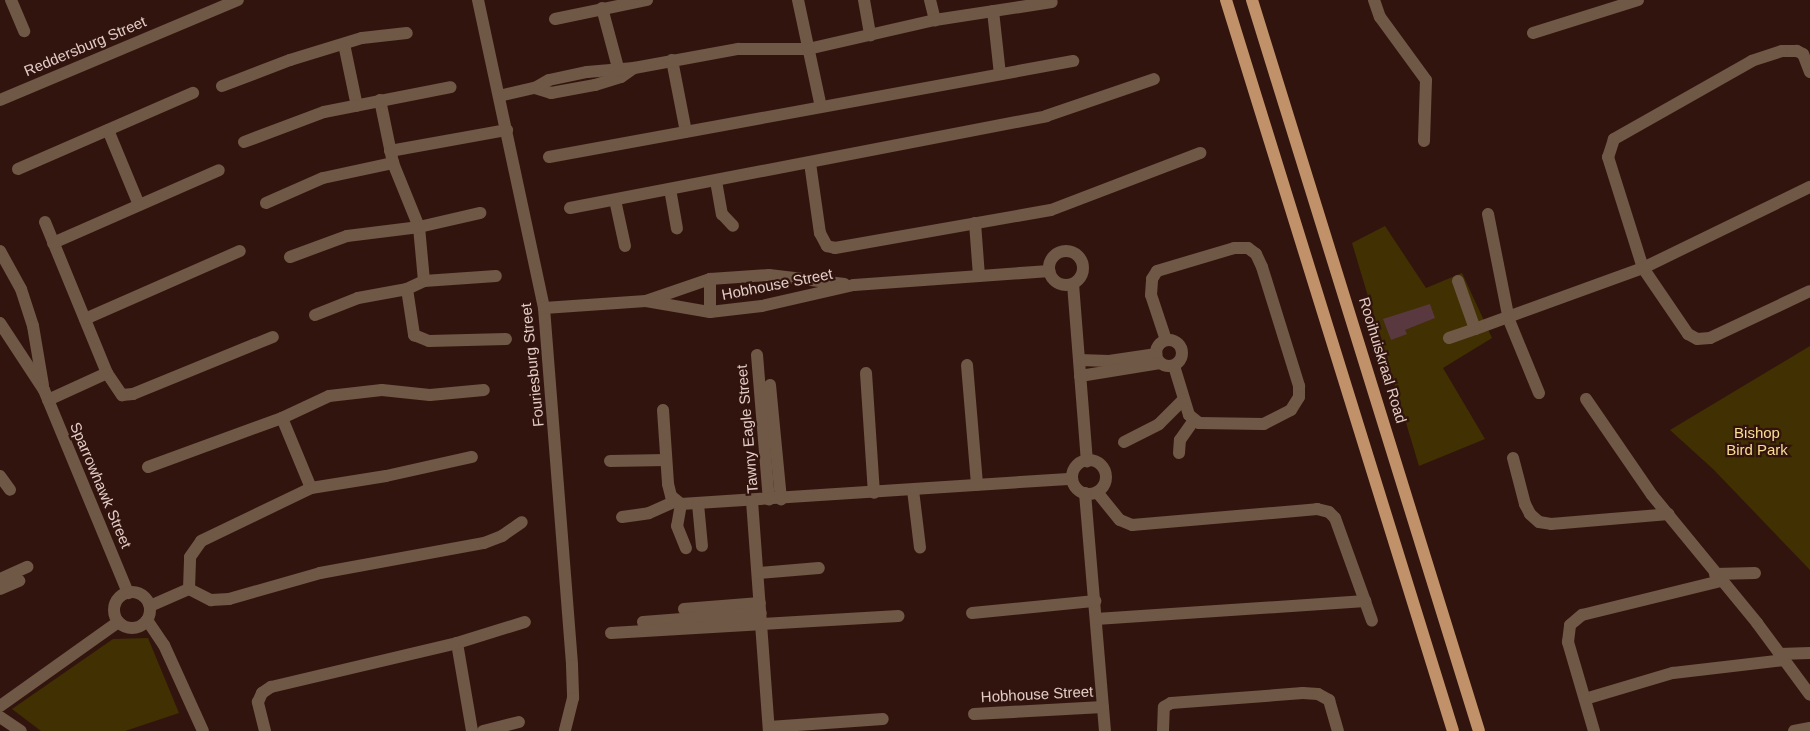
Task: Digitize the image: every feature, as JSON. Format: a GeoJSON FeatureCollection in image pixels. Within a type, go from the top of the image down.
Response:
{"type":"FeatureCollection","features":[{"type":"Feature","properties":{"kind":"main road"},"geometry":{"type":"LineString","coordinates":[[1226,0],[1452,731]]}},
{"type":"Feature","properties":{"kind":"main road","name":"Rooihuiskraal Road"},"geometry":{"type":"LineString","coordinates":[[1252,0],[1479,731]]}},
{"type":"Feature","properties":{"kind":"street"},"geometry":{"type":"LineString","coordinates":[[10,0],[24,31]]}},
{"type":"Feature","properties":{"kind":"street","name":"Reddersburg Street"},"geometry":{"type":"LineString","coordinates":[[0,100],[238,0]]}},
{"type":"Feature","properties":{"kind":"street","name":"Fouriesburg Street"},"geometry":{"type":"LineString","coordinates":[[478,0],[544,308],[572,665],[573,698],[565,731]]}},
{"type":"Feature","properties":{"kind":"street"},"geometry":{"type":"LineString","coordinates":[[555,19],[647,0]]}},
{"type":"Feature","properties":{"kind":"street"},"geometry":{"type":"LineString","coordinates":[[798,0],[821,107]]}},
{"type":"Feature","properties":{"kind":"street"},"geometry":{"type":"LineString","coordinates":[[864,0],[870,35]]}},
{"type":"Feature","properties":{"kind":"street"},"geometry":{"type":"LineString","coordinates":[[930,0],[935,20]]}},
{"type":"Feature","properties":{"kind":"street"},"geometry":{"type":"LineString","coordinates":[[1374,0],[1380,17],[1426,80],[1424,141]]}},
{"type":"Feature","properties":{"kind":"street"},"geometry":{"type":"LineString","coordinates":[[1533,33],[1612,4],[1638,0]]}},
{"type":"Feature","properties":{"kind":"street"},"geometry":{"type":"LineString","coordinates":[[535,88],[551,93],[575,89],[620,72],[672,60],[738,49],[808,49],[935,20],[1052,2]]}},
{"type":"Feature","properties":{"kind":"street"},"geometry":{"type":"LineString","coordinates":[[602,8],[620,72]]}},
{"type":"Feature","properties":{"kind":"street"},"geometry":{"type":"LineString","coordinates":[[994,11],[1000,74]]}},
{"type":"Feature","properties":{"kind":"street"},"geometry":{"type":"LineString","coordinates":[[222,86],[344,44],[407,33]]}},
{"type":"Feature","properties":{"kind":"street"},"geometry":{"type":"LineString","coordinates":[[344,44],[357,106]]}},
{"type":"Feature","properties":{"kind":"street"},"geometry":{"type":"LineString","coordinates":[[1810,72],[1803,54],[1797,50],[1770,54],[1704,86],[1614,138],[1609,147],[1609,167],[1643,268],[1679,323],[1697,339],[1710,338],[1810,291]]}},
{"type":"Feature","properties":{"kind":"street"},"geometry":{"type":"LineString","coordinates":[[672,60],[686,132]]}},
{"type":"Feature","properties":{"kind":"street"},"geometry":{"type":"LineString","coordinates":[[549,157],[1073,61]]}},
{"type":"Feature","properties":{"kind":"street"},"geometry":{"type":"LineString","coordinates":[[499,96],[535,88],[544,81],[572,75],[620,72]]}},
{"type":"Feature","properties":{"kind":"street"},"geometry":{"type":"LineString","coordinates":[[572,75],[575,89]]}},
{"type":"Feature","properties":{"kind":"street"},"geometry":{"type":"LineString","coordinates":[[570,208],[1046,116],[1154,79]]}},
{"type":"Feature","properties":{"kind":"street"},"geometry":{"type":"LineString","coordinates":[[244,142],[306,117],[452,86]]}},
{"type":"Feature","properties":{"kind":"street"},"geometry":{"type":"LineString","coordinates":[[18,169],[193,93]]}},
{"type":"Feature","properties":{"kind":"street"},"geometry":{"type":"LineString","coordinates":[[380,100],[391,157],[419,227],[424,281]]}},
{"type":"Feature","properties":{"kind":"street"},"geometry":{"type":"LineString","coordinates":[[108,130],[139,205]]}},
{"type":"Feature","properties":{"kind":"street"},"geometry":{"type":"LineString","coordinates":[[266,203],[323,178],[391,157],[506,130]]}},
{"type":"Feature","properties":{"kind":"street"},"geometry":{"type":"LineString","coordinates":[[810,163],[820,233],[827,246],[975,223],[1065,206],[1128,178],[1200,153]]}},
{"type":"Feature","properties":{"kind":"street"},"geometry":{"type":"LineString","coordinates":[[53,243],[219,170]]}},
{"type":"Feature","properties":{"kind":"street"},"geometry":{"type":"LineString","coordinates":[[716,180],[722,214],[733,226]]}},
{"type":"Feature","properties":{"kind":"street"},"geometry":{"type":"LineString","coordinates":[[1449,338],[1509,320],[1643,268],[1810,187]]}},
{"type":"Feature","properties":{"kind":"street"},"geometry":{"type":"LineString","coordinates":[[670,189],[678,228]]}},
{"type":"Feature","properties":{"kind":"street"},"geometry":{"type":"LineString","coordinates":[[615,200],[625,246]]}},
{"type":"Feature","properties":{"kind":"street"},"geometry":{"type":"LineString","coordinates":[[290,257],[346,236],[419,227],[480,213]]}},
{"type":"Feature","properties":{"kind":"street"},"geometry":{"type":"LineString","coordinates":[[1488,214],[1509,320],[1539,393]]}},
{"type":"Feature","properties":{"kind":"street"},"geometry":{"type":"LineString","coordinates":[[45,222],[107,373],[120,394],[129,396],[273,337]]}},
{"type":"Feature","properties":{"kind":"street"},"geometry":{"type":"LineString","coordinates":[[975,223],[979,276]]}},
{"type":"Feature","properties":{"kind":"street"},"geometry":{"type":"LineString","coordinates":[[1079,360],[1108,361],[1158,358],[1174,366],[1184,399],[1194,420],[1206,425],[1264,424],[1291,410],[1299,397],[1299,386],[1256,254],[1248,248],[1234,248],[1157,271],[1152,279],[1151,295],[1166,340]]}},
{"type":"Feature","properties":{"kind":"street"},"geometry":{"type":"LineString","coordinates":[[85,319],[240,251]]}},
{"type":"Feature","properties":{"kind":"street"},"geometry":{"type":"LineString","coordinates":[[1074,284],[1060,284],[1049,271],[1051,259],[1057,254],[1074,253],[1080,258],[1084,269],[1074,284],[1087,461],[1074,469],[1072,479],[1076,488],[1091,493],[1120,520],[1132,525],[1317,510],[1330,512],[1335,518],[1372,621]]}},
{"type":"Feature","properties":{"kind":"street","name":"Sparrowhawk Street"},"geometry":{"type":"LineString","coordinates":[[2,258],[21,289],[33,326],[46,395]]}},
{"type":"Feature","properties":{"kind":"street","name":"Hobhouse Street"},"geometry":{"type":"LineString","coordinates":[[544,308],[646,301],[710,312],[762,306],[854,286],[1049,271]]}},
{"type":"Feature","properties":{"kind":"street","name":"Hobhouse Street"},"geometry":{"type":"LineString","coordinates":[[646,301],[710,279],[769,275],[854,286]]}},
{"type":"Feature","properties":{"kind":"street"},"geometry":{"type":"LineString","coordinates":[[315,315],[358,298],[407,289],[424,281],[496,276]]}},
{"type":"Feature","properties":{"kind":"street"},"geometry":{"type":"LineString","coordinates":[[710,279],[710,312]]}},
{"type":"Feature","properties":{"kind":"street"},"geometry":{"type":"LineString","coordinates":[[1458,281],[1475,329]]}},
{"type":"Feature","properties":{"kind":"street"},"geometry":{"type":"LineString","coordinates":[[407,289],[413,330],[418,339],[506,339]]}},
{"type":"Feature","properties":{"kind":"street","name":"Sparrowhawk Street"},"geometry":{"type":"LineString","coordinates":[[0,323],[46,395],[128,592]]}},
{"type":"Feature","properties":{"kind":"street"},"geometry":{"type":"LineString","coordinates":[[1158,358],[1160,344],[1166,340],[1176,341],[1182,349],[1181,359],[1174,366]]}},
{"type":"Feature","properties":{"kind":"street","name":"Tawny Eagle Street"},"geometry":{"type":"LineString","coordinates":[[757,355],[775,499]]}},
{"type":"Feature","properties":{"kind":"street"},"geometry":{"type":"LineString","coordinates":[[1080,376],[1158,358]]}},
{"type":"Feature","properties":{"kind":"street"},"geometry":{"type":"LineString","coordinates":[[967,365],[977,485]]}},
{"type":"Feature","properties":{"kind":"street"},"geometry":{"type":"LineString","coordinates":[[46,395],[107,373]]}},
{"type":"Feature","properties":{"kind":"street"},"geometry":{"type":"LineString","coordinates":[[866,373],[874,492]]}},
{"type":"Feature","properties":{"kind":"street","name":"Tawny Eagle Street"},"geometry":{"type":"LineString","coordinates":[[770,385],[775,499]]}},
{"type":"Feature","properties":{"kind":"street"},"geometry":{"type":"LineString","coordinates":[[148,467],[282,418],[329,396],[382,390],[430,395],[484,390]]}},
{"type":"Feature","properties":{"kind":"street"},"geometry":{"type":"LineString","coordinates":[[1124,442],[1159,424],[1184,399]]}},
{"type":"Feature","properties":{"kind":"street"},"geometry":{"type":"LineString","coordinates":[[1586,399],[1608,434],[1810,695]]}},
{"type":"Feature","properties":{"kind":"street"},"geometry":{"type":"LineString","coordinates":[[663,410],[668,484],[678,503],[677,519],[686,548]]}},
{"type":"Feature","properties":{"kind":"street"},"geometry":{"type":"LineString","coordinates":[[282,418],[311,488]]}},
{"type":"Feature","properties":{"kind":"street"},"geometry":{"type":"LineString","coordinates":[[1179,453],[1180,440],[1194,420]]}},
{"type":"Feature","properties":{"kind":"street"},"geometry":{"type":"LineString","coordinates":[[189,589],[190,557],[201,542],[311,488],[386,476],[472,457]]}},
{"type":"Feature","properties":{"kind":"street"},"geometry":{"type":"LineString","coordinates":[[1512,458],[1525,504],[1530,514],[1539,522],[1551,524],[1669,514]]}},
{"type":"Feature","properties":{"kind":"street"},"geometry":{"type":"LineString","coordinates":[[610,461],[666,460]]}},
{"type":"Feature","properties":{"kind":"street","name":"Hobhouse Street"},"geometry":{"type":"LineString","coordinates":[[1087,461],[1098,463],[1105,472],[1104,484],[1091,493],[1095,601],[1105,731]]}},
{"type":"Feature","properties":{"kind":"street"},"geometry":{"type":"LineString","coordinates":[[0,476],[10,490]]}},
{"type":"Feature","properties":{"kind":"street","name":"Tawny Eagle Street"},"geometry":{"type":"LineString","coordinates":[[678,503],[698,504],[752,501],[1072,479]]}},
{"type":"Feature","properties":{"kind":"street"},"geometry":{"type":"LineString","coordinates":[[913,490],[920,548]]}},
{"type":"Feature","properties":{"kind":"street"},"geometry":{"type":"LineString","coordinates":[[752,501],[769,729],[883,719]]}},
{"type":"Feature","properties":{"kind":"street"},"geometry":{"type":"LineString","coordinates":[[622,517],[654,511],[678,503]]}},
{"type":"Feature","properties":{"kind":"street"},"geometry":{"type":"LineString","coordinates":[[698,504],[702,546]]}},
{"type":"Feature","properties":{"kind":"street"},"geometry":{"type":"LineString","coordinates":[[189,589],[211,600],[229,599],[320,573],[484,543],[502,536],[522,522]]}},
{"type":"Feature","properties":{"kind":"street"},"geometry":{"type":"LineString","coordinates":[[0,579],[27,567]]}},
{"type":"Feature","properties":{"kind":"street"},"geometry":{"type":"LineString","coordinates":[[758,573],[818,568]]}},
{"type":"Feature","properties":{"kind":"street"},"geometry":{"type":"LineString","coordinates":[[1594,731],[1568,642],[1570,625],[1575,619],[1717,577],[1755,573]]}},
{"type":"Feature","properties":{"kind":"street"},"geometry":{"type":"LineString","coordinates":[[0,589],[19,581]]}},
{"type":"Feature","properties":{"kind":"street"},"geometry":{"type":"LineString","coordinates":[[150,606],[189,589]]}},
{"type":"Feature","properties":{"kind":"street"},"geometry":{"type":"LineString","coordinates":[[118,622],[115,604],[128,592],[140,594],[150,606]]}},
{"type":"Feature","properties":{"kind":"street"},"geometry":{"type":"LineString","coordinates":[[972,613],[1095,601]]}},
{"type":"Feature","properties":{"kind":"street"},"geometry":{"type":"LineString","coordinates":[[1096,618],[1365,601]]}},
{"type":"Feature","properties":{"kind":"street"},"geometry":{"type":"LineString","coordinates":[[150,606],[147,620],[164,645],[203,731]]}},
{"type":"Feature","properties":{"kind":"street"},"geometry":{"type":"LineString","coordinates":[[684,609],[898,616]]}},
{"type":"Feature","properties":{"kind":"street"},"geometry":{"type":"LineString","coordinates":[[643,622],[761,613]]}},
{"type":"Feature","properties":{"kind":"street"},"geometry":{"type":"LineString","coordinates":[[611,633],[761,613]]}},
{"type":"Feature","properties":{"kind":"street"},"geometry":{"type":"LineString","coordinates":[[118,622],[133,628],[147,620]]}},
{"type":"Feature","properties":{"kind":"street"},"geometry":{"type":"LineString","coordinates":[[0,706],[118,622]]}},
{"type":"Feature","properties":{"kind":"street"},"geometry":{"type":"LineString","coordinates":[[265,731],[258,702],[262,693],[271,686],[457,643],[525,622]]}},
{"type":"Feature","properties":{"kind":"street"},"geometry":{"type":"LineString","coordinates":[[457,643],[472,731]]}},
{"type":"Feature","properties":{"kind":"street"},"geometry":{"type":"LineString","coordinates":[[1585,699],[1672,673],[1810,653]]}},
{"type":"Feature","properties":{"kind":"street"},"geometry":{"type":"LineString","coordinates":[[1163,731],[1164,708],[1171,703],[1303,693],[1318,694],[1329,700],[1338,731]]}},
{"type":"Feature","properties":{"kind":"street","name":"Hobhouse Street"},"geometry":{"type":"LineString","coordinates":[[974,714],[1103,707]]}},
{"type":"Feature","properties":{"kind":"street"},"geometry":{"type":"LineString","coordinates":[[0,717],[21,731]]}},
{"type":"Feature","properties":{"kind":"street"},"geometry":{"type":"LineString","coordinates":[[483,731],[519,722]]}},
{"type":"Feature","properties":{"kind":"street"},"geometry":{"type":"LineString","coordinates":[[1794,731],[1810,728]]}},
{"type":"Feature","properties":{"kind":"green space"},"geometry":{"type":"Polygon","coordinates":[[[1385,226],[1426,288],[1462,273],[1492,338],[1443,368],[1485,439],[1419,466],[1352,243],[1385,226]]]}},
{"type":"Feature","properties":{"kind":"green space","name":"Bishop Bird Park"},"geometry":{"type":"Polygon","coordinates":[[[1810,346],[1810,570],[1713,469],[1670,430],[1810,346]]]}},
{"type":"Feature","properties":{"kind":"green space"},"geometry":{"type":"Polygon","coordinates":[[[148,638],[179,713],[125,731],[41,731],[12,709],[113,639],[148,638]]]}},
{"type":"Feature","properties":{"kind":"building"},"geometry":{"type":"Polygon","coordinates":[[[1430,304],[1435,318],[1405,330],[1407,334],[1391,340],[1383,319],[1430,304]]]}}]}
